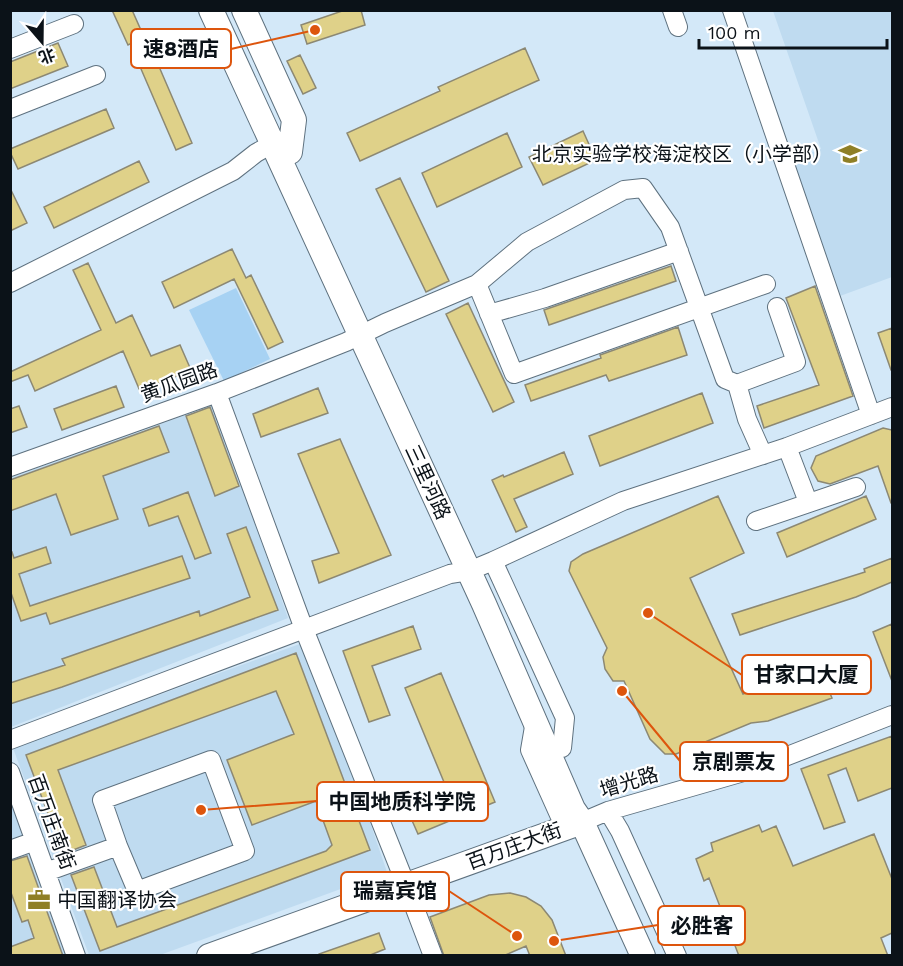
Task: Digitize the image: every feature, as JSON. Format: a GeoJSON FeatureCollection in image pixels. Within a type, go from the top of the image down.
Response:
{"type":"FeatureCollection","features":[{"type":"Feature","properties":{"kind":"main road","name":"三里河路"},"geometry":{"type":"LineString","coordinates":[[211,10],[281,148],[480,566],[562,748],[587,820],[643,956]]}},
{"type":"Feature","properties":{"kind":"main road","name":"三里河路"},"geometry":{"type":"LineString","coordinates":[[225,10],[281,148]]}},
{"type":"Feature","properties":{"kind":"main road"},"geometry":{"type":"LineString","coordinates":[[244,10],[294,120],[281,148]]}},
{"type":"Feature","properties":{"kind":"main road","name":"三里河路"},"geometry":{"type":"LineString","coordinates":[[480,566],[535,721],[573,809],[587,820],[656,956]]}},
{"type":"Feature","properties":{"kind":"main road","name":"百万庄大街"},"geometry":{"type":"LineString","coordinates":[[209,956],[587,820]]}},
{"type":"Feature","properties":{"kind":"street"},"geometry":{"type":"LineString","coordinates":[[732,10],[871,415]]}},
{"type":"Feature","properties":{"kind":"street"},"geometry":{"type":"LineString","coordinates":[[10,49],[74,24]]}},
{"type":"Feature","properties":{"kind":"street"},"geometry":{"type":"LineString","coordinates":[[10,109],[96,75]]}},
{"type":"Feature","properties":{"kind":"street"},"geometry":{"type":"LineString","coordinates":[[10,283],[233,171],[256,153],[281,148]]}},
{"type":"Feature","properties":{"kind":"street","name":"黄瓜园路"},"geometry":{"type":"LineString","coordinates":[[10,466],[217,393],[477,284],[527,242],[624,190],[643,188],[670,227],[679,252]]}},
{"type":"Feature","properties":{"kind":"street"},"geometry":{"type":"LineString","coordinates":[[489,314],[545,298],[679,252],[725,379],[737,384],[796,362],[777,307]]}},
{"type":"Feature","properties":{"kind":"street"},"geometry":{"type":"LineString","coordinates":[[477,284],[514,374],[766,284]]}},
{"type":"Feature","properties":{"kind":"street"},"geometry":{"type":"LineString","coordinates":[[737,384],[747,419],[763,455]]}},
{"type":"Feature","properties":{"kind":"street"},"geometry":{"type":"LineString","coordinates":[[217,393],[304,629],[433,956]]}},
{"type":"Feature","properties":{"kind":"street"},"geometry":{"type":"LineString","coordinates":[[10,740],[450,574],[480,566],[623,501],[787,447],[892,407]]}},
{"type":"Feature","properties":{"kind":"street"},"geometry":{"type":"LineString","coordinates":[[787,447],[808,502]]}},
{"type":"Feature","properties":{"kind":"street"},"geometry":{"type":"LineString","coordinates":[[756,521],[856,487]]}},
{"type":"Feature","properties":{"kind":"street","name":"增光路"},"geometry":{"type":"LineString","coordinates":[[587,820],[754,769],[892,715]]}},
{"type":"Feature","properties":{"kind":"street"},"geometry":{"type":"LineString","coordinates":[[211,760],[245,851],[137,891],[118,846],[102,800],[211,760]]}},
{"type":"Feature","properties":{"kind":"street","name":"百万庄南街"},"geometry":{"type":"LineString","coordinates":[[10,772],[76,956]]}},
{"type":"Feature","properties":{"kind":"street","name":"三里河路"},"geometry":{"type":"LineString","coordinates":[[587,820],[620,831],[677,956]]}},
{"type":"Feature","properties":{"kind":"street"},"geometry":{"type":"LineString","coordinates":[[10,850],[35,841]]}},
{"type":"Feature","properties":{"kind":"street"},"geometry":{"type":"LineString","coordinates":[[46,872],[118,846]]}},
{"type":"Feature","properties":{"kind":"shaded area","name":"北京实验学校海淀校区（小学部）"},"geometry":{"type":"Polygon","coordinates":[[[773,11],[892,11],[892,277],[840,296],[792,160],[821,149],[773,11]]]}},
{"type":"Feature","properties":{"kind":"shaded area"},"geometry":{"type":"Polygon","coordinates":[[[236,288],[270,359],[224,381],[189,310],[236,288]]]}},
{"type":"Feature","properties":{"kind":"shaded area"},"geometry":{"type":"Polygon","coordinates":[[[214,405],[288,618],[11,727],[10,478],[214,405]]]}},
{"type":"Feature","properties":{"kind":"shaded area"},"geometry":{"type":"Polygon","coordinates":[[[308,641],[387,872],[160,955],[89,955],[13,748],[308,641]]]}},
{"type":"Feature","properties":{"kind":"shaded area"},"geometry":{"type":"Polygon","coordinates":[[[11,800],[69,955],[11,955],[11,800]]]}},
{"type":"Feature","properties":{"kind":"building"},"geometry":{"type":"Polygon","coordinates":[[[112,10],[132,10],[144,37],[128,45],[112,10]]]}},
{"type":"Feature","properties":{"kind":"building"},"geometry":{"type":"Polygon","coordinates":[[[345,10],[361,10],[365,25],[307,44],[301,25],[345,10]]]}},
{"type":"Feature","properties":{"kind":"building"},"geometry":{"type":"Polygon","coordinates":[[[58,43],[68,66],[10,89],[10,62],[58,43]]]}},
{"type":"Feature","properties":{"kind":"building"},"geometry":{"type":"Polygon","coordinates":[[[525,48],[539,80],[360,161],[347,133],[440,91],[438,87],[525,48]]]}},
{"type":"Feature","properties":{"kind":"building"},"geometry":{"type":"Polygon","coordinates":[[[154,55],[192,143],[176,150],[138,62],[154,55]]]}},
{"type":"Feature","properties":{"kind":"building"},"geometry":{"type":"Polygon","coordinates":[[[300,55],[316,88],[303,94],[287,61],[300,55]]]}},
{"type":"Feature","properties":{"kind":"building"},"geometry":{"type":"Polygon","coordinates":[[[106,109],[114,128],[18,169],[10,149],[106,109]]]}},
{"type":"Feature","properties":{"kind":"building"},"geometry":{"type":"Polygon","coordinates":[[[583,131],[596,160],[543,185],[529,157],[583,131]]]}},
{"type":"Feature","properties":{"kind":"building"},"geometry":{"type":"Polygon","coordinates":[[[507,133],[522,167],[437,207],[422,173],[507,133]]]}},
{"type":"Feature","properties":{"kind":"building"},"geometry":{"type":"Polygon","coordinates":[[[139,161],[149,182],[54,228],[44,207],[139,161]]]}},
{"type":"Feature","properties":{"kind":"building"},"geometry":{"type":"Polygon","coordinates":[[[400,178],[449,281],[426,292],[376,189],[400,178]]]}},
{"type":"Feature","properties":{"kind":"building"},"geometry":{"type":"Polygon","coordinates":[[[10,188],[27,223],[10,231],[10,188]]]}},
{"type":"Feature","properties":{"kind":"building"},"geometry":{"type":"Polygon","coordinates":[[[232,249],[246,278],[251,275],[283,342],[268,349],[234,279],[174,308],[162,282],[232,249]]]}},
{"type":"Feature","properties":{"kind":"building"},"geometry":{"type":"Polygon","coordinates":[[[88,263],[116,323],[132,315],[151,356],[180,345],[191,370],[140,391],[123,351],[35,391],[28,375],[10,382],[10,372],[101,330],[73,270],[88,263]]]}},
{"type":"Feature","properties":{"kind":"building"},"geometry":{"type":"Polygon","coordinates":[[[671,266],[676,281],[549,325],[544,310],[671,266]]]}},
{"type":"Feature","properties":{"kind":"building"},"geometry":{"type":"Polygon","coordinates":[[[815,286],[853,396],[764,428],[757,406],[819,385],[786,298],[815,286]]]}},
{"type":"Feature","properties":{"kind":"building"},"geometry":{"type":"Polygon","coordinates":[[[468,303],[514,402],[493,412],[446,314],[468,303]]]}},
{"type":"Feature","properties":{"kind":"building"},"geometry":{"type":"Polygon","coordinates":[[[678,327],[687,355],[609,381],[606,375],[531,401],[525,385],[678,327]]]}},
{"type":"Feature","properties":{"kind":"building"},"geometry":{"type":"Polygon","coordinates":[[[892,328],[892,370],[891,370],[878,333],[892,328]]]}},
{"type":"Feature","properties":{"kind":"building"},"geometry":{"type":"Polygon","coordinates":[[[116,386],[124,407],[62,430],[54,409],[116,386]]]}},
{"type":"Feature","properties":{"kind":"building"},"geometry":{"type":"Polygon","coordinates":[[[318,388],[328,413],[261,437],[253,414],[318,388]]]}},
{"type":"Feature","properties":{"kind":"building"},"geometry":{"type":"Polygon","coordinates":[[[702,393],[713,423],[600,466],[589,436],[702,393]]]}},
{"type":"Feature","properties":{"kind":"building"},"geometry":{"type":"Polygon","coordinates":[[[19,406],[27,427],[10,433],[10,409],[19,406]]]}},
{"type":"Feature","properties":{"kind":"building"},"geometry":{"type":"Polygon","coordinates":[[[210,407],[239,486],[215,496],[186,416],[210,407]]]}},
{"type":"Feature","properties":{"kind":"building"},"geometry":{"type":"Polygon","coordinates":[[[159,426],[169,452],[103,476],[118,519],[71,535],[56,494],[10,511],[10,480],[159,426]]]}},
{"type":"Feature","properties":{"kind":"building"},"geometry":{"type":"Polygon","coordinates":[[[883,428],[892,430],[892,503],[878,466],[830,484],[818,481],[811,468],[816,456],[883,428]]]}},
{"type":"Feature","properties":{"kind":"building"},"geometry":{"type":"Polygon","coordinates":[[[340,439],[391,555],[319,583],[312,561],[339,553],[298,454],[340,439]]]}},
{"type":"Feature","properties":{"kind":"building"},"geometry":{"type":"Polygon","coordinates":[[[564,452],[573,474],[514,499],[527,527],[516,532],[492,480],[564,452]]]}},
{"type":"Feature","properties":{"kind":"building"},"geometry":{"type":"Polygon","coordinates":[[[188,492],[211,553],[195,559],[178,516],[149,526],[143,509],[188,492]]]}},
{"type":"Feature","properties":{"kind":"building"},"geometry":{"type":"Polygon","coordinates":[[[718,496],[744,553],[690,578],[743,694],[818,665],[832,698],[768,721],[751,723],[676,754],[665,754],[650,739],[624,681],[613,681],[605,669],[603,657],[607,648],[569,571],[571,562],[583,554],[718,496]]]}},
{"type":"Feature","properties":{"kind":"building"},"geometry":{"type":"Polygon","coordinates":[[[866,496],[876,519],[787,557],[777,533],[866,496]]]}},
{"type":"Feature","properties":{"kind":"building"},"geometry":{"type":"Polygon","coordinates":[[[246,527],[278,610],[10,704],[10,683],[65,665],[62,659],[199,611],[200,616],[250,597],[227,534],[246,527]]]}},
{"type":"Feature","properties":{"kind":"building"},"geometry":{"type":"Polygon","coordinates":[[[46,547],[51,563],[19,574],[30,606],[182,556],[190,578],[50,624],[46,613],[21,621],[10,590],[10,553],[12,552],[14,558],[46,547]]]}},
{"type":"Feature","properties":{"kind":"building"},"geometry":{"type":"Polygon","coordinates":[[[892,558],[892,582],[856,597],[740,635],[732,614],[865,572],[864,569],[892,558]]]}},
{"type":"Feature","properties":{"kind":"building"},"geometry":{"type":"Polygon","coordinates":[[[892,624],[892,681],[873,632],[892,624]]]}},
{"type":"Feature","properties":{"kind":"building"},"geometry":{"type":"Polygon","coordinates":[[[413,626],[421,649],[372,666],[390,715],[369,722],[343,651],[413,626]]]}},
{"type":"Feature","properties":{"kind":"building"},"geometry":{"type":"Polygon","coordinates":[[[296,653],[370,850],[100,951],[71,875],[94,867],[117,927],[326,851],[332,845],[316,801],[252,825],[227,760],[294,734],[276,691],[58,770],[86,845],[63,854],[26,755],[296,653]]]}},
{"type":"Feature","properties":{"kind":"building"},"geometry":{"type":"Polygon","coordinates":[[[441,673],[495,802],[418,834],[410,816],[451,799],[405,688],[441,673]]]}},
{"type":"Feature","properties":{"kind":"building"},"geometry":{"type":"Polygon","coordinates":[[[892,736],[892,788],[858,801],[846,768],[828,775],[845,822],[824,829],[801,769],[892,736]]]}},
{"type":"Feature","properties":{"kind":"building"},"geometry":{"type":"Polygon","coordinates":[[[759,825],[762,832],[776,826],[793,866],[874,834],[892,879],[892,933],[881,938],[888,956],[739,956],[709,878],[704,881],[696,859],[713,851],[711,843],[759,825]]]}},
{"type":"Feature","properties":{"kind":"building"},"geometry":{"type":"Polygon","coordinates":[[[27,856],[63,956],[10,956],[10,947],[34,938],[28,920],[22,922],[10,890],[10,861],[27,856]]]}},
{"type":"Feature","properties":{"kind":"building"},"geometry":{"type":"Polygon","coordinates":[[[510,893],[526,897],[541,906],[552,920],[566,956],[530,956],[526,946],[503,956],[444,956],[430,917],[489,895],[510,893]]]}},
{"type":"Feature","properties":{"kind":"building"},"geometry":{"type":"Polygon","coordinates":[[[379,933],[385,949],[368,956],[319,956],[319,954],[379,933]]]}},
{"type":"Feature","properties":{"kind":"place","name":"速8酒店"},"geometry":{"type":"Point","coordinates":[315,30]}},
{"type":"Feature","properties":{"kind":"place","name":"北京实验学校海淀校区（小学部）"},"geometry":{"type":"Point","coordinates":[850,154]}},
{"type":"Feature","properties":{"kind":"place","name":"甘家口大厦"},"geometry":{"type":"Point","coordinates":[648,613]}},
{"type":"Feature","properties":{"kind":"place","name":"京剧票友"},"geometry":{"type":"Point","coordinates":[622,691]}},
{"type":"Feature","properties":{"kind":"place","name":"中国地质科学院"},"geometry":{"type":"Point","coordinates":[201,810]}},
{"type":"Feature","properties":{"kind":"place","name":"中国翻译协会"},"geometry":{"type":"Point","coordinates":[39,900]}},
{"type":"Feature","properties":{"kind":"place","name":"瑞嘉宾馆"},"geometry":{"type":"Point","coordinates":[517,936]}},
{"type":"Feature","properties":{"kind":"place","name":"必胜客"},"geometry":{"type":"Point","coordinates":[554,941]}}]}
